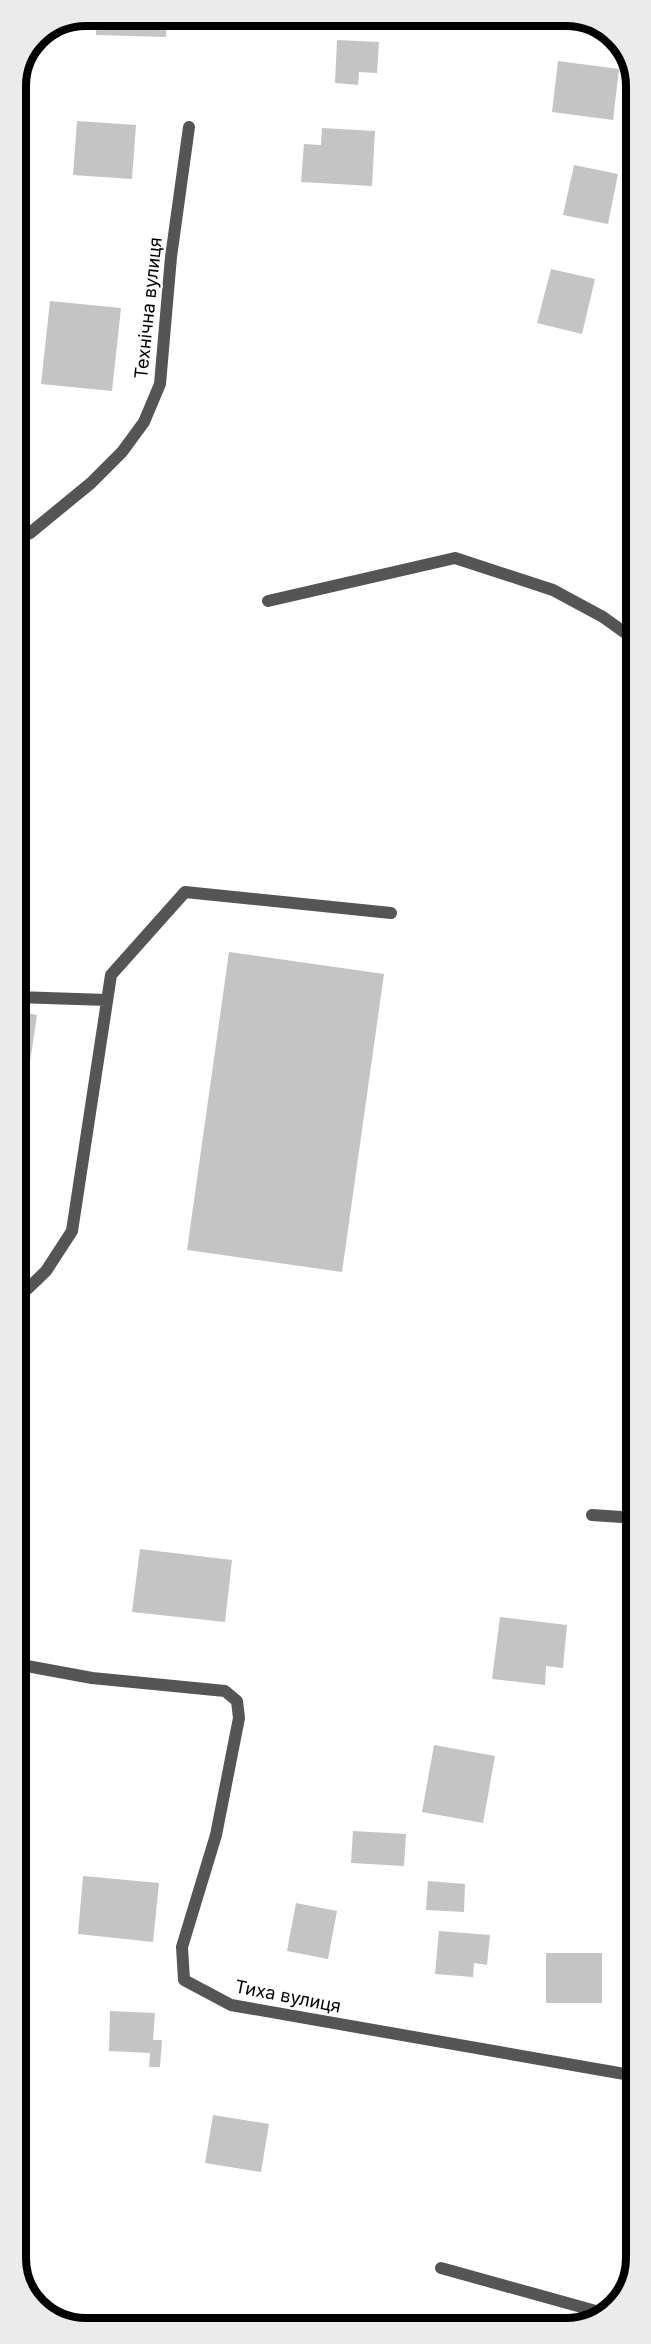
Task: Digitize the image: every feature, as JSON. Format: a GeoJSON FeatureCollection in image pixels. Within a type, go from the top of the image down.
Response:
{"type":"FeatureCollection","features":[{"type":"Feature","properties":{"kind":"street","name":"Технічна вулиця"},"geometry":{"type":"LineString","coordinates":[[26,535],[91,483],[122,452],[144,422],[160,384],[171,258],[189,127]]}},
{"type":"Feature","properties":{"kind":"street"},"geometry":{"type":"LineString","coordinates":[[268,601],[455,558],[553,590],[603,617],[626,634]]}},
{"type":"Feature","properties":{"kind":"street"},"geometry":{"type":"LineString","coordinates":[[26,1290],[46,1271],[72,1231],[111,975],[184,891],[391,913]]}},
{"type":"Feature","properties":{"kind":"street"},"geometry":{"type":"LineString","coordinates":[[26,997],[107,1000]]}},
{"type":"Feature","properties":{"kind":"street"},"geometry":{"type":"LineString","coordinates":[[592,1515],[626,1517]]}},
{"type":"Feature","properties":{"kind":"street","name":"Тиха вулиця"},"geometry":{"type":"LineString","coordinates":[[26,1666],[92,1678],[225,1691],[237,1701],[240,1718],[216,1835],[182,1947],[184,1980],[231,2006],[626,2074]]}},
{"type":"Feature","properties":{"kind":"street"},"geometry":{"type":"LineString","coordinates":[[441,2268],[594,2311]]}},
{"type":"Feature","properties":{"kind":"building"},"geometry":{"type":"Polygon","coordinates":[[[96,26],[166,26],[166,37],[96,35],[96,26]]]}},
{"type":"Feature","properties":{"kind":"building"},"geometry":{"type":"Polygon","coordinates":[[[337,40],[379,42],[377,73],[359,72],[358,85],[335,83],[337,40]]]}},
{"type":"Feature","properties":{"kind":"building"},"geometry":{"type":"Polygon","coordinates":[[[558,61],[619,69],[613,120],[552,112],[558,61]]]}},
{"type":"Feature","properties":{"kind":"building"},"geometry":{"type":"Polygon","coordinates":[[[77,121],[136,125],[132,179],[73,175],[77,121]]]}},
{"type":"Feature","properties":{"kind":"building"},"geometry":{"type":"Polygon","coordinates":[[[322,128],[375,131],[372,186],[301,182],[304,144],[321,145],[322,128]]]}},
{"type":"Feature","properties":{"kind":"building"},"geometry":{"type":"Polygon","coordinates":[[[574,165],[618,174],[608,224],[563,215],[574,165]]]}},
{"type":"Feature","properties":{"kind":"building"},"geometry":{"type":"Polygon","coordinates":[[[551,269],[595,279],[582,334],[537,323],[551,269]]]}},
{"type":"Feature","properties":{"kind":"building"},"geometry":{"type":"Polygon","coordinates":[[[50,301],[121,308],[112,391],[41,384],[50,301]]]}},
{"type":"Feature","properties":{"kind":"building"},"geometry":{"type":"Polygon","coordinates":[[[229,952],[384,974],[342,1272],[187,1250],[229,952]]]}},
{"type":"Feature","properties":{"kind":"building"},"geometry":{"type":"Polygon","coordinates":[[[26,1013],[37,1015],[26,1089],[26,1013]]]}},
{"type":"Feature","properties":{"kind":"building"},"geometry":{"type":"Polygon","coordinates":[[[140,1549],[232,1560],[225,1622],[132,1612],[140,1549]]]}},
{"type":"Feature","properties":{"kind":"building"},"geometry":{"type":"Polygon","coordinates":[[[500,1617],[567,1625],[563,1668],[546,1666],[545,1685],[492,1679],[500,1617]]]}},
{"type":"Feature","properties":{"kind":"building"},"geometry":{"type":"Polygon","coordinates":[[[434,1745],[495,1756],[483,1823],[422,1812],[434,1745]]]}},
{"type":"Feature","properties":{"kind":"building"},"geometry":{"type":"Polygon","coordinates":[[[353,1831],[406,1834],[404,1866],[351,1863],[353,1831]]]}},
{"type":"Feature","properties":{"kind":"building"},"geometry":{"type":"Polygon","coordinates":[[[83,1876],[159,1883],[153,1942],[78,1934],[83,1876]]]}},
{"type":"Feature","properties":{"kind":"building"},"geometry":{"type":"Polygon","coordinates":[[[428,1881],[465,1884],[464,1912],[426,1910],[428,1881]]]}},
{"type":"Feature","properties":{"kind":"building"},"geometry":{"type":"Polygon","coordinates":[[[296,1903],[337,1911],[328,1959],[287,1951],[296,1903]]]}},
{"type":"Feature","properties":{"kind":"building"},"geometry":{"type":"Polygon","coordinates":[[[439,1931],[490,1935],[487,1965],[474,1963],[473,1977],[435,1974],[439,1931]]]}},
{"type":"Feature","properties":{"kind":"building"},"geometry":{"type":"Polygon","coordinates":[[[546,1953],[602,1953],[602,2003],[546,2003],[546,1953]]]}},
{"type":"Feature","properties":{"kind":"building"},"geometry":{"type":"Polygon","coordinates":[[[110,2011],[155,2013],[153,2040],[162,2040],[160,2067],[149,2067],[150,2053],[109,2051],[110,2011]]]}},
{"type":"Feature","properties":{"kind":"building"},"geometry":{"type":"Polygon","coordinates":[[[213,2115],[269,2124],[261,2172],[205,2163],[213,2115]]]}}]}
